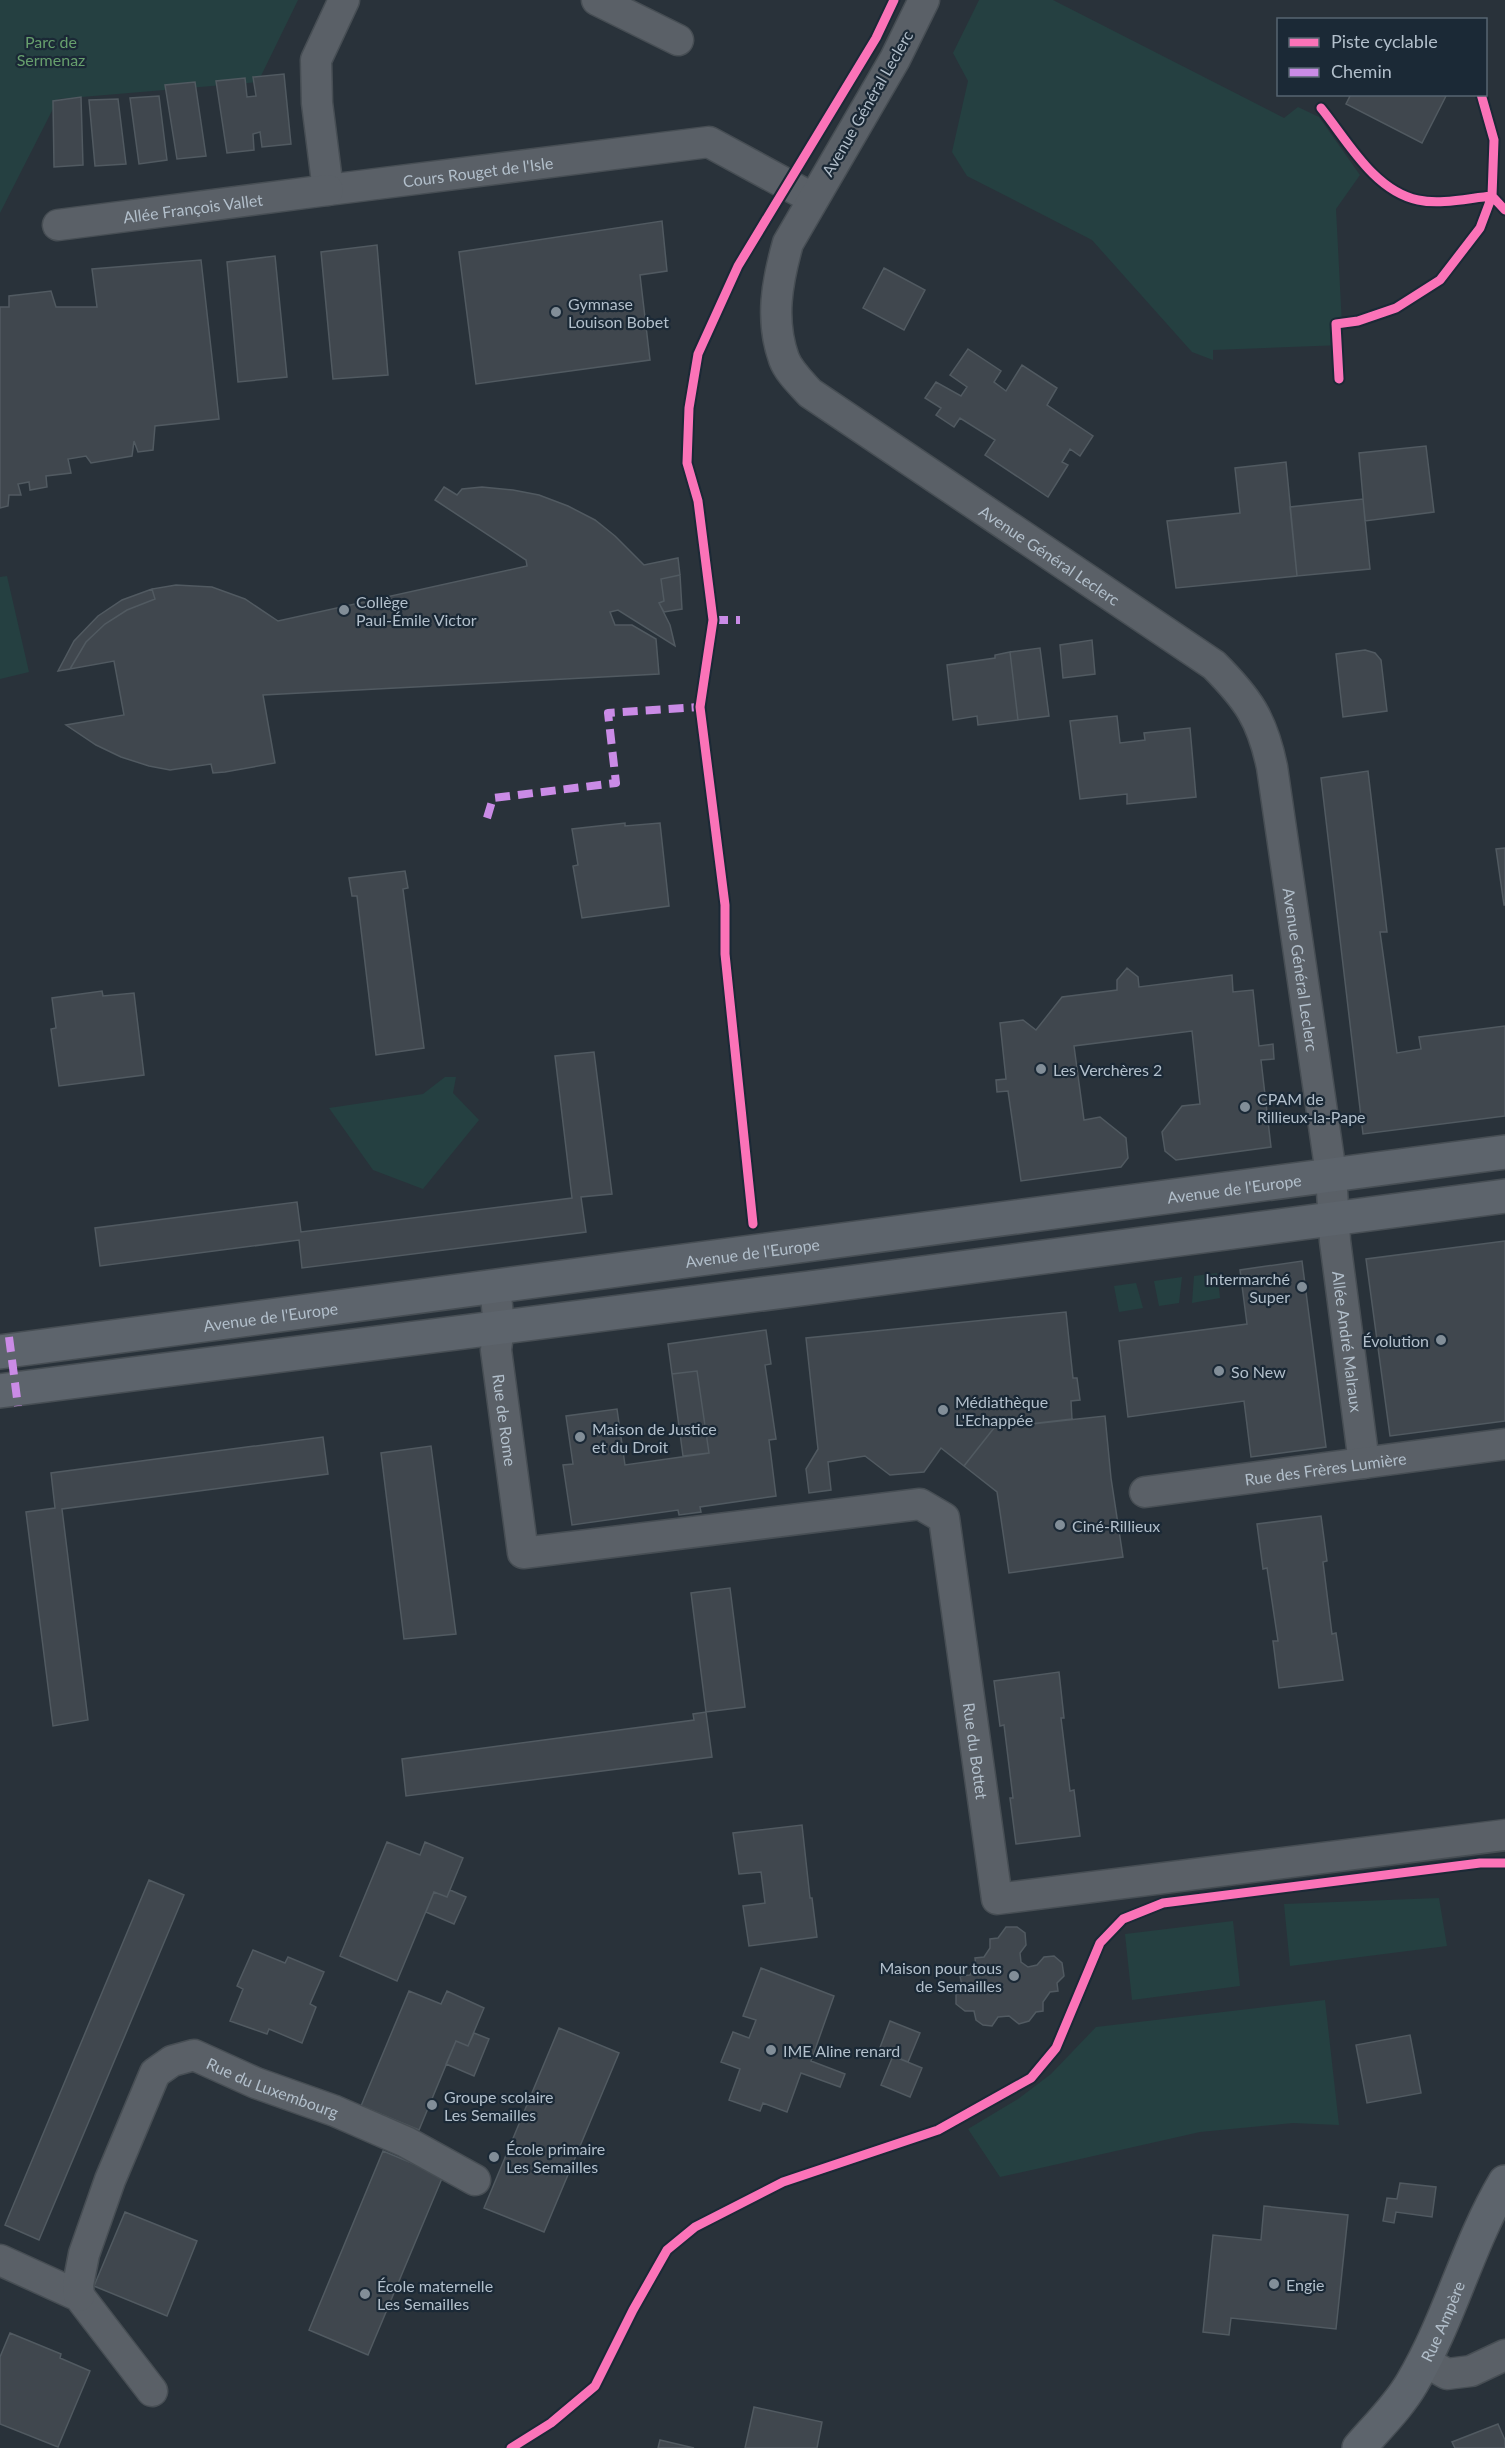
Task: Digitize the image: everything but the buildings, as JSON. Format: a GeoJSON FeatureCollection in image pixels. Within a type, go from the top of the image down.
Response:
{"type":"FeatureCollection","features":[{"type":"Feature","properties":{"kind":"street"},"geometry":{"type":"LineString","coordinates":[[328,190],[316,103],[316,60],[344,0]]}},
{"type":"Feature","properties":{"kind":"street"},"geometry":{"type":"LineString","coordinates":[[597,0],[678,40]]}},
{"type":"Feature","properties":{"kind":"street","name":"Avenue Général Leclerc"},"geometry":{"type":"LineString","coordinates":[[924,0],[895,58],[788,243],[779,273],[775,304],[784,360],[810,393],[1214,665],[1234,685],[1254,711],[1267,741],[1272,767],[1331,1174],[1334,1219]]}},
{"type":"Feature","properties":{"kind":"street","name":"Cours Rouget de l'Isle"},"geometry":{"type":"LineString","coordinates":[[328,190],[710,142],[812,198]]}},
{"type":"Feature","properties":{"kind":"street","name":"Allée François Vallet"},"geometry":{"type":"LineString","coordinates":[[58,225],[328,190]]}},
{"type":"Feature","properties":{"kind":"street","name":"Avenue de l'Europe"},"geometry":{"type":"LineString","coordinates":[[0,1352],[1505,1152]]}},
{"type":"Feature","properties":{"kind":"street"},"geometry":{"type":"LineString","coordinates":[[0,1390],[1505,1196]]}},
{"type":"Feature","properties":{"kind":"street","name":"Allée André Malraux"},"geometry":{"type":"LineString","coordinates":[[1334,1219],[1364,1463]]}},
{"type":"Feature","properties":{"kind":"street","name":"Rue de Rome"},"geometry":{"type":"LineString","coordinates":[[495,1286],[499,1326],[496,1350],[523,1553]]}},
{"type":"Feature","properties":{"kind":"street","name":"Rue des Frères Lumière"},"geometry":{"type":"LineString","coordinates":[[1145,1492],[1505,1444]]}},
{"type":"Feature","properties":{"kind":"street","name":"Rue du Bottet"},"geometry":{"type":"LineString","coordinates":[[523,1553],[920,1504],[944,1518],[997,1899],[1505,1835]]}},
{"type":"Feature","properties":{"kind":"street","name":"Rue du Luxembourg"},"geometry":{"type":"LineString","coordinates":[[79,2296],[78,2285],[84,2254],[99,2218],[110,2180],[155,2073],[172,2061],[194,2055],[256,2083],[335,2111],[406,2142],[475,2180]]}},
{"type":"Feature","properties":{"kind":"street","name":"Rue Ampère"},"geometry":{"type":"LineString","coordinates":[[1359,2448],[1411,2385],[1438,2332],[1485,2216],[1505,2182]]}},
{"type":"Feature","properties":{"kind":"street"},"geometry":{"type":"LineString","coordinates":[[0,2260],[79,2296],[152,2391]]}},
{"type":"Feature","properties":{"kind":"street"},"geometry":{"type":"LineString","coordinates":[[1424,2361],[1447,2374],[1471,2371],[1505,2355]]}},
{"type":"Feature","properties":{"kind":"green space","name":"Parc de Sermenaz"},"geometry":{"type":"Polygon","coordinates":[[[0,0],[298,0],[258,82],[58,99],[0,213],[0,0]]]}},
{"type":"Feature","properties":{"kind":"green space"},"geometry":{"type":"Polygon","coordinates":[[[979,0],[1053,0],[1284,118],[1298,107],[1319,117],[1360,175],[1336,209],[1343,345],[1213,350],[1213,360],[1192,352],[1092,240],[967,176],[952,152],[968,81],[953,53],[979,0]]]}},
{"type":"Feature","properties":{"kind":"green space"},"geometry":{"type":"Polygon","coordinates":[[[7,576],[29,672],[0,679],[0,577],[7,576]]]}},
{"type":"Feature","properties":{"kind":"green space"},"geometry":{"type":"Polygon","coordinates":[[[445,1077],[456,1077],[453,1093],[479,1120],[423,1189],[373,1170],[329,1108],[423,1094],[445,1077]]]}},
{"type":"Feature","properties":{"kind":"green space"},"geometry":{"type":"Polygon","coordinates":[[[1217,1273],[1220,1298],[1192,1303],[1194,1276],[1217,1273]]]}},
{"type":"Feature","properties":{"kind":"green space"},"geometry":{"type":"Polygon","coordinates":[[[1182,1277],[1179,1303],[1159,1306],[1154,1281],[1182,1277]]]}},
{"type":"Feature","properties":{"kind":"green space"},"geometry":{"type":"Polygon","coordinates":[[[1136,1283],[1143,1308],[1119,1312],[1114,1286],[1136,1283]]]}},
{"type":"Feature","properties":{"kind":"green space"},"geometry":{"type":"Polygon","coordinates":[[[1439,1898],[1447,1946],[1290,1966],[1284,1904],[1439,1898]]]}},
{"type":"Feature","properties":{"kind":"green space"},"geometry":{"type":"Polygon","coordinates":[[[1233,1921],[1240,1986],[1132,2000],[1125,1934],[1233,1921]]]}},
{"type":"Feature","properties":{"kind":"green space"},"geometry":{"type":"Polygon","coordinates":[[[1325,2000],[1339,2125],[1293,2123],[1200,2132],[1000,2177],[968,2129],[1018,2099],[1051,2074],[1096,2027],[1325,2000]]]}},
{"type":"Feature","properties":{"kind":"marked path"},"geometry":{"type":"LineString","coordinates":[[713,620],[740,620]]}},
{"type":"Feature","properties":{"kind":"marked path"},"geometry":{"type":"LineString","coordinates":[[487,818],[493,798],[616,783],[608,713],[700,707],[700,704]]}},
{"type":"Feature","properties":{"kind":"marked path"},"geometry":{"type":"LineString","coordinates":[[9,1337],[18,1406]]}},
{"type":"Feature","properties":{"kind":"cycle path"},"geometry":{"type":"LineString","coordinates":[[753,1224],[725,954],[725,905],[700,707],[713,620],[698,501],[687,463],[689,408],[698,354],[738,266],[876,38],[894,0]]}},
{"type":"Feature","properties":{"kind":"cycle path"},"geometry":{"type":"LineString","coordinates":[[1482,96],[1494,140],[1492,196],[1505,210]]}},
{"type":"Feature","properties":{"kind":"cycle path"},"geometry":{"type":"LineString","coordinates":[[1321,108],[1363,163],[1388,186],[1402,195],[1436,202],[1492,196],[1480,228],[1440,280],[1396,308],[1358,321],[1336,324],[1339,379]]}},
{"type":"Feature","properties":{"kind":"cycle path"},"geometry":{"type":"LineString","coordinates":[[511,2448],[551,2423],[595,2386],[633,2310],[667,2250],[695,2227],[783,2182],[938,2130],[1031,2078],[1056,2048],[1100,1943],[1123,1919],[1163,1903],[1480,1863],[1505,1863]]}},
{"type":"Feature","properties":{"kind":"place","name":"Gymnase Louison Bobet"},"geometry":{"type":"Point","coordinates":[556,312]}},
{"type":"Feature","properties":{"kind":"place","name":"Collège Paul-Émile Victor"},"geometry":{"type":"Point","coordinates":[344,610]}},
{"type":"Feature","properties":{"kind":"place","name":"Les Verchères 2"},"geometry":{"type":"Point","coordinates":[1041,1069]}},
{"type":"Feature","properties":{"kind":"place","name":"CPAM de Rillieux-la-Pape"},"geometry":{"type":"Point","coordinates":[1245,1107]}},
{"type":"Feature","properties":{"kind":"place","name":"Intermarché Super"},"geometry":{"type":"Point","coordinates":[1302,1287]}},
{"type":"Feature","properties":{"kind":"place","name":"Évolution"},"geometry":{"type":"Point","coordinates":[1441,1340]}},
{"type":"Feature","properties":{"kind":"place","name":"So New"},"geometry":{"type":"Point","coordinates":[1219,1371]}},
{"type":"Feature","properties":{"kind":"place","name":"Médiathèque L'Echappée"},"geometry":{"type":"Point","coordinates":[943,1410]}},
{"type":"Feature","properties":{"kind":"place","name":"Maison de Justice et du Droit"},"geometry":{"type":"Point","coordinates":[580,1437]}},
{"type":"Feature","properties":{"kind":"place","name":"Ciné-Rillieux"},"geometry":{"type":"Point","coordinates":[1060,1525]}},
{"type":"Feature","properties":{"kind":"place","name":"Maison pour tous de Semailles"},"geometry":{"type":"Point","coordinates":[1014,1976]}},
{"type":"Feature","properties":{"kind":"place","name":"IME Aline renard"},"geometry":{"type":"Point","coordinates":[771,2050]}},
{"type":"Feature","properties":{"kind":"place","name":"Groupe scolaire Les Semailles"},"geometry":{"type":"Point","coordinates":[432,2105]}},
{"type":"Feature","properties":{"kind":"place","name":"École primaire Les Semailles"},"geometry":{"type":"Point","coordinates":[494,2157]}},
{"type":"Feature","properties":{"kind":"place","name":"Engie"},"geometry":{"type":"Point","coordinates":[1274,2284]}},
{"type":"Feature","properties":{"kind":"place","name":"École maternelle Les Semailles"},"geometry":{"type":"Point","coordinates":[365,2294]}}]}
